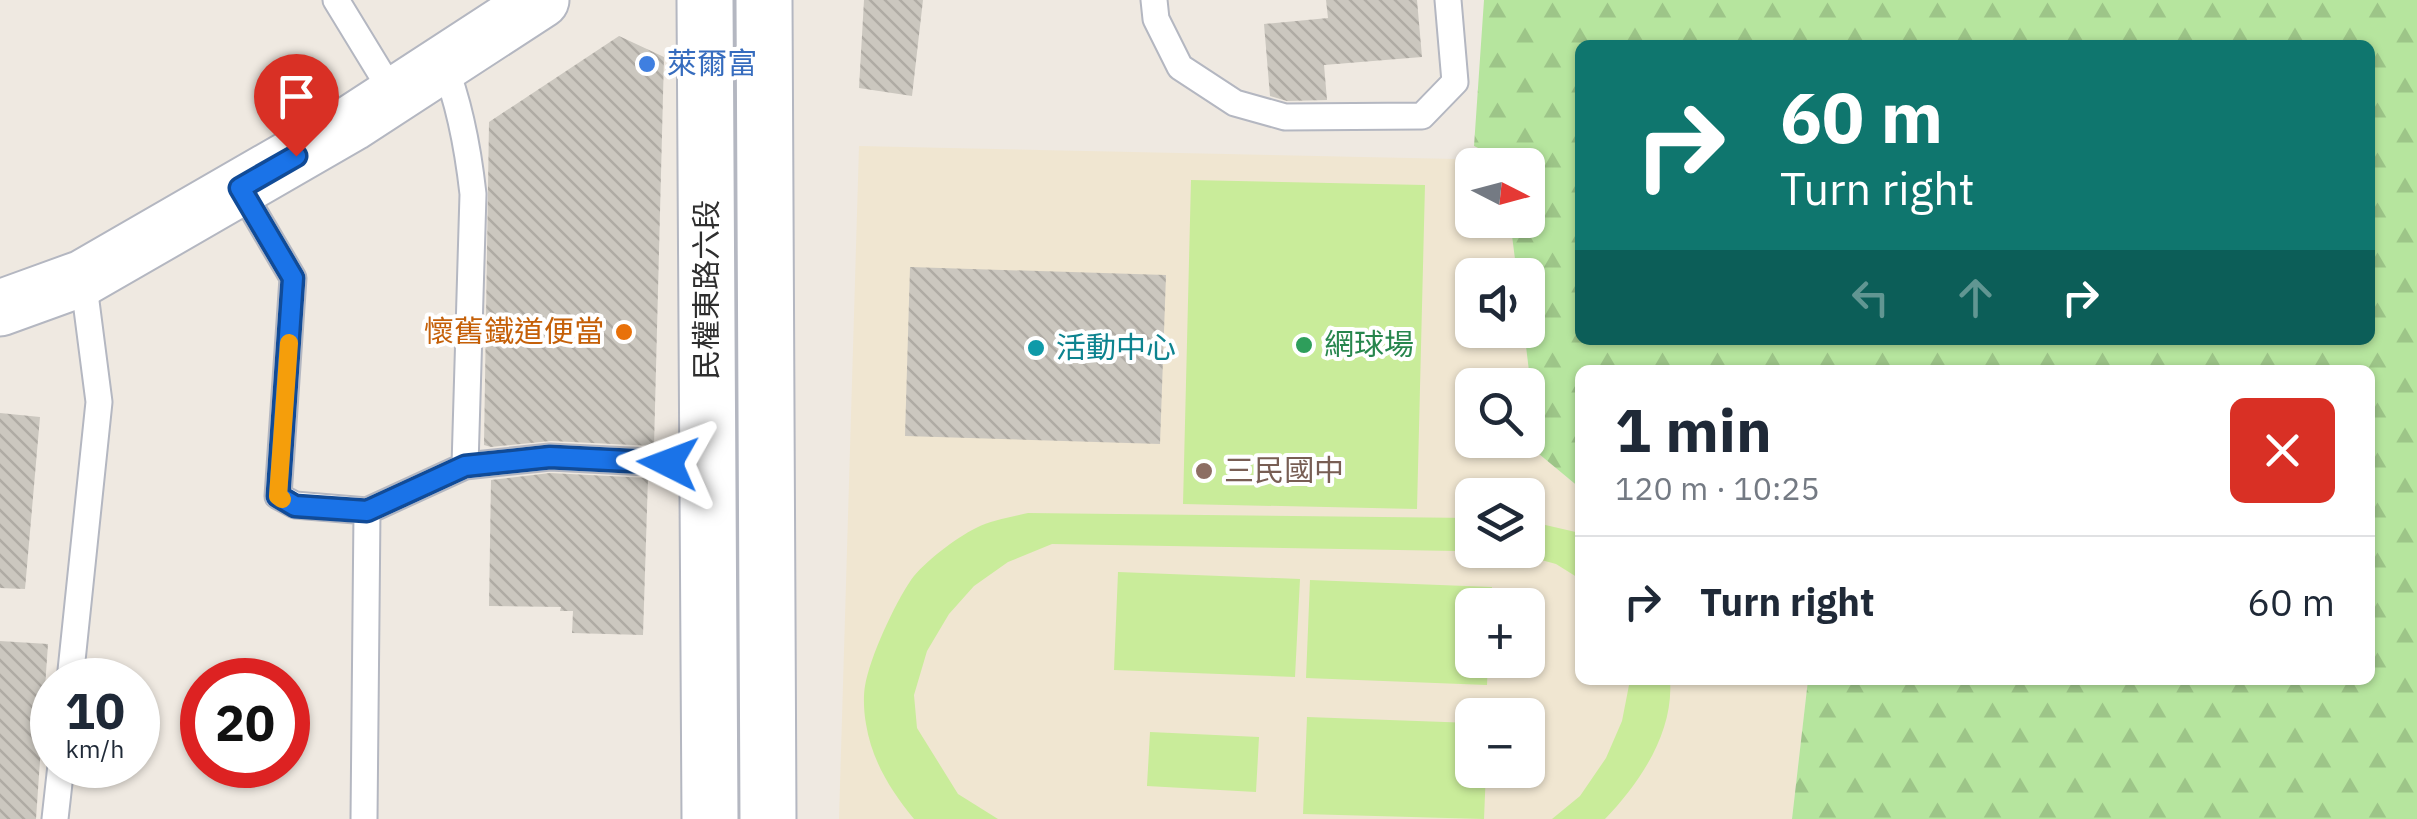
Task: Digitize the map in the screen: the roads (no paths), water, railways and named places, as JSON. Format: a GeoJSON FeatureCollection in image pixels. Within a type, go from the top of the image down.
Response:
{"type":"FeatureCollection","features":[{"type":"Feature","properties":{"kind":"main road"},"geometry":{"type":"LineString","coordinates":[[0,308],[83,278],[352,123],[541,0]]}},
{"type":"Feature","properties":{"kind":"main road","name":"民權東路六段"},"geometry":{"type":"LineString","coordinates":[[706,0],[710,819]]}},
{"type":"Feature","properties":{"kind":"main road","name":"民權東路六段"},"geometry":{"type":"LineString","coordinates":[[764,0],[768,819]]}},
{"type":"Feature","properties":{"kind":"lane"},"geometry":{"type":"LineString","coordinates":[[336,0],[394,95]]}},
{"type":"Feature","properties":{"kind":"lane"},"geometry":{"type":"LineString","coordinates":[[1154,0],[1156,19],[1180,67],[1234,102],[1285,117],[1422,116],[1456,82],[1448,0]]}},
{"type":"Feature","properties":{"kind":"lane"},"geometry":{"type":"LineString","coordinates":[[443,62],[469,155],[473,194],[465,466]]}},
{"type":"Feature","properties":{"kind":"lane"},"geometry":{"type":"LineString","coordinates":[[240,188],[293,278],[278,496],[295,506],[367,511],[465,466],[550,457],[708,465]]}},
{"type":"Feature","properties":{"kind":"lane"},"geometry":{"type":"LineString","coordinates":[[72,658],[100,402],[83,278]]}},
{"type":"Feature","properties":{"kind":"lane"},"geometry":{"type":"LineString","coordinates":[[364,819],[367,511]]}},
{"type":"Feature","properties":{"kind":"lane"},"geometry":{"type":"LineString","coordinates":[[55,819],[58,788]]}},
{"type":"Feature","properties":{"kind":"place","name":"萊爾富"},"geometry":{"type":"Point","coordinates":[647,64]}},
{"type":"Feature","properties":{"kind":"place","name":"懷舊鐵道便當"},"geometry":{"type":"Point","coordinates":[624,332]}},
{"type":"Feature","properties":{"kind":"place","name":"網球場"},"geometry":{"type":"Point","coordinates":[1304,345]}},
{"type":"Feature","properties":{"kind":"place","name":"活動中心"},"geometry":{"type":"Point","coordinates":[1036,348]}},
{"type":"Feature","properties":{"kind":"place","name":"三民國中"},"geometry":{"type":"Point","coordinates":[1204,471]}}]}
